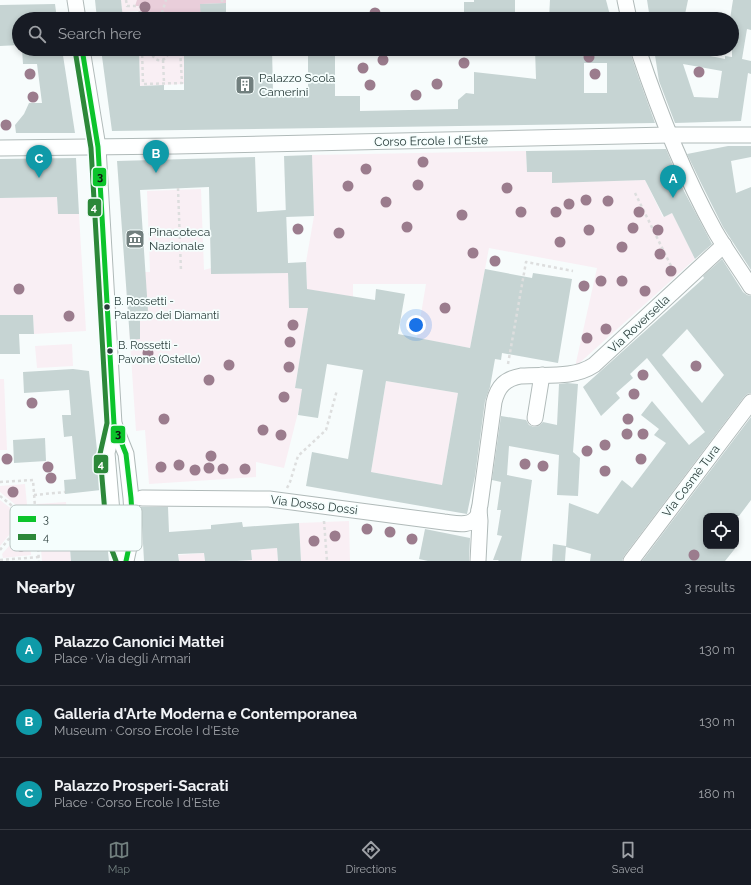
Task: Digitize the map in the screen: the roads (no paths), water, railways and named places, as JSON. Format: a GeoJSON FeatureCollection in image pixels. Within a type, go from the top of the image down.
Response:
{"type":"FeatureCollection","features":[{"type":"Feature","properties":{"kind":"street"},"geometry":{"type":"LineString","coordinates":[[75,0],[77,12]]}},
{"type":"Feature","properties":{"kind":"street"},"geometry":{"type":"LineString","coordinates":[[625,0],[628,12]]}},
{"type":"Feature","properties":{"kind":"street"},"geometry":{"type":"LineString","coordinates":[[84,56],[104,147],[114,424],[126,454],[131,505]]}},
{"type":"Feature","properties":{"kind":"street"},"geometry":{"type":"LineString","coordinates":[[640,56],[669,135],[694,190],[724,245],[751,287]]}},
{"type":"Feature","properties":{"kind":"street","name":"Corso Ercole I d'Este"},"geometry":{"type":"LineString","coordinates":[[0,148],[175,146],[751,134]]}},
{"type":"Feature","properties":{"kind":"street","name":"Via Roversella"},"geometry":{"type":"LineString","coordinates":[[479,510],[492,417],[496,394],[499,389],[505,383],[514,378],[576,373],[590,368],[724,245]]}},
{"type":"Feature","properties":{"kind":"street"},"geometry":{"type":"LineString","coordinates":[[535,418],[542,375]]}},
{"type":"Feature","properties":{"kind":"street","name":"Via Cosmè Tura"},"geometry":{"type":"LineString","coordinates":[[631,561],[751,402]]}},
{"type":"Feature","properties":{"kind":"street","name":"Via Dosso Dossi"},"geometry":{"type":"LineString","coordinates":[[142,498],[269,499],[460,523],[468,523],[472,521],[478,514],[479,510]]}},
{"type":"Feature","properties":{"kind":"street"},"geometry":{"type":"LineString","coordinates":[[478,561],[480,521],[479,510]]}},
{"type":"Feature","properties":{"kind":"street"},"geometry":{"type":"LineString","coordinates":[[125,561],[128,551]]}},
{"type":"Feature","properties":{"kind":"place","name":"Palazzo Scola Camerini"},"geometry":{"type":"Point","coordinates":[245,85]}},
{"type":"Feature","properties":{"kind":"place","name":"Galleria d'Arte Moderna e Contemporanea"},"geometry":{"type":"Point","coordinates":[156,173]}},
{"type":"Feature","properties":{"kind":"place","name":"Palazzo Prosperi-Sacrati"},"geometry":{"type":"Point","coordinates":[39,178]}},
{"type":"Feature","properties":{"kind":"place","name":"Palazzo Canonici Mattei"},"geometry":{"type":"Point","coordinates":[673,198]}},
{"type":"Feature","properties":{"kind":"place","name":"Pinacoteca Nazionale"},"geometry":{"type":"Point","coordinates":[135,239]}},
{"type":"Feature","properties":{"kind":"place","name":"B. Rossetti - Palazzo dei Diamanti"},"geometry":{"type":"Point","coordinates":[107,307]}},
{"type":"Feature","properties":{"kind":"place","name":"B. Rossetti - Pavone (Ostello)"},"geometry":{"type":"Point","coordinates":[110,351]}}]}
